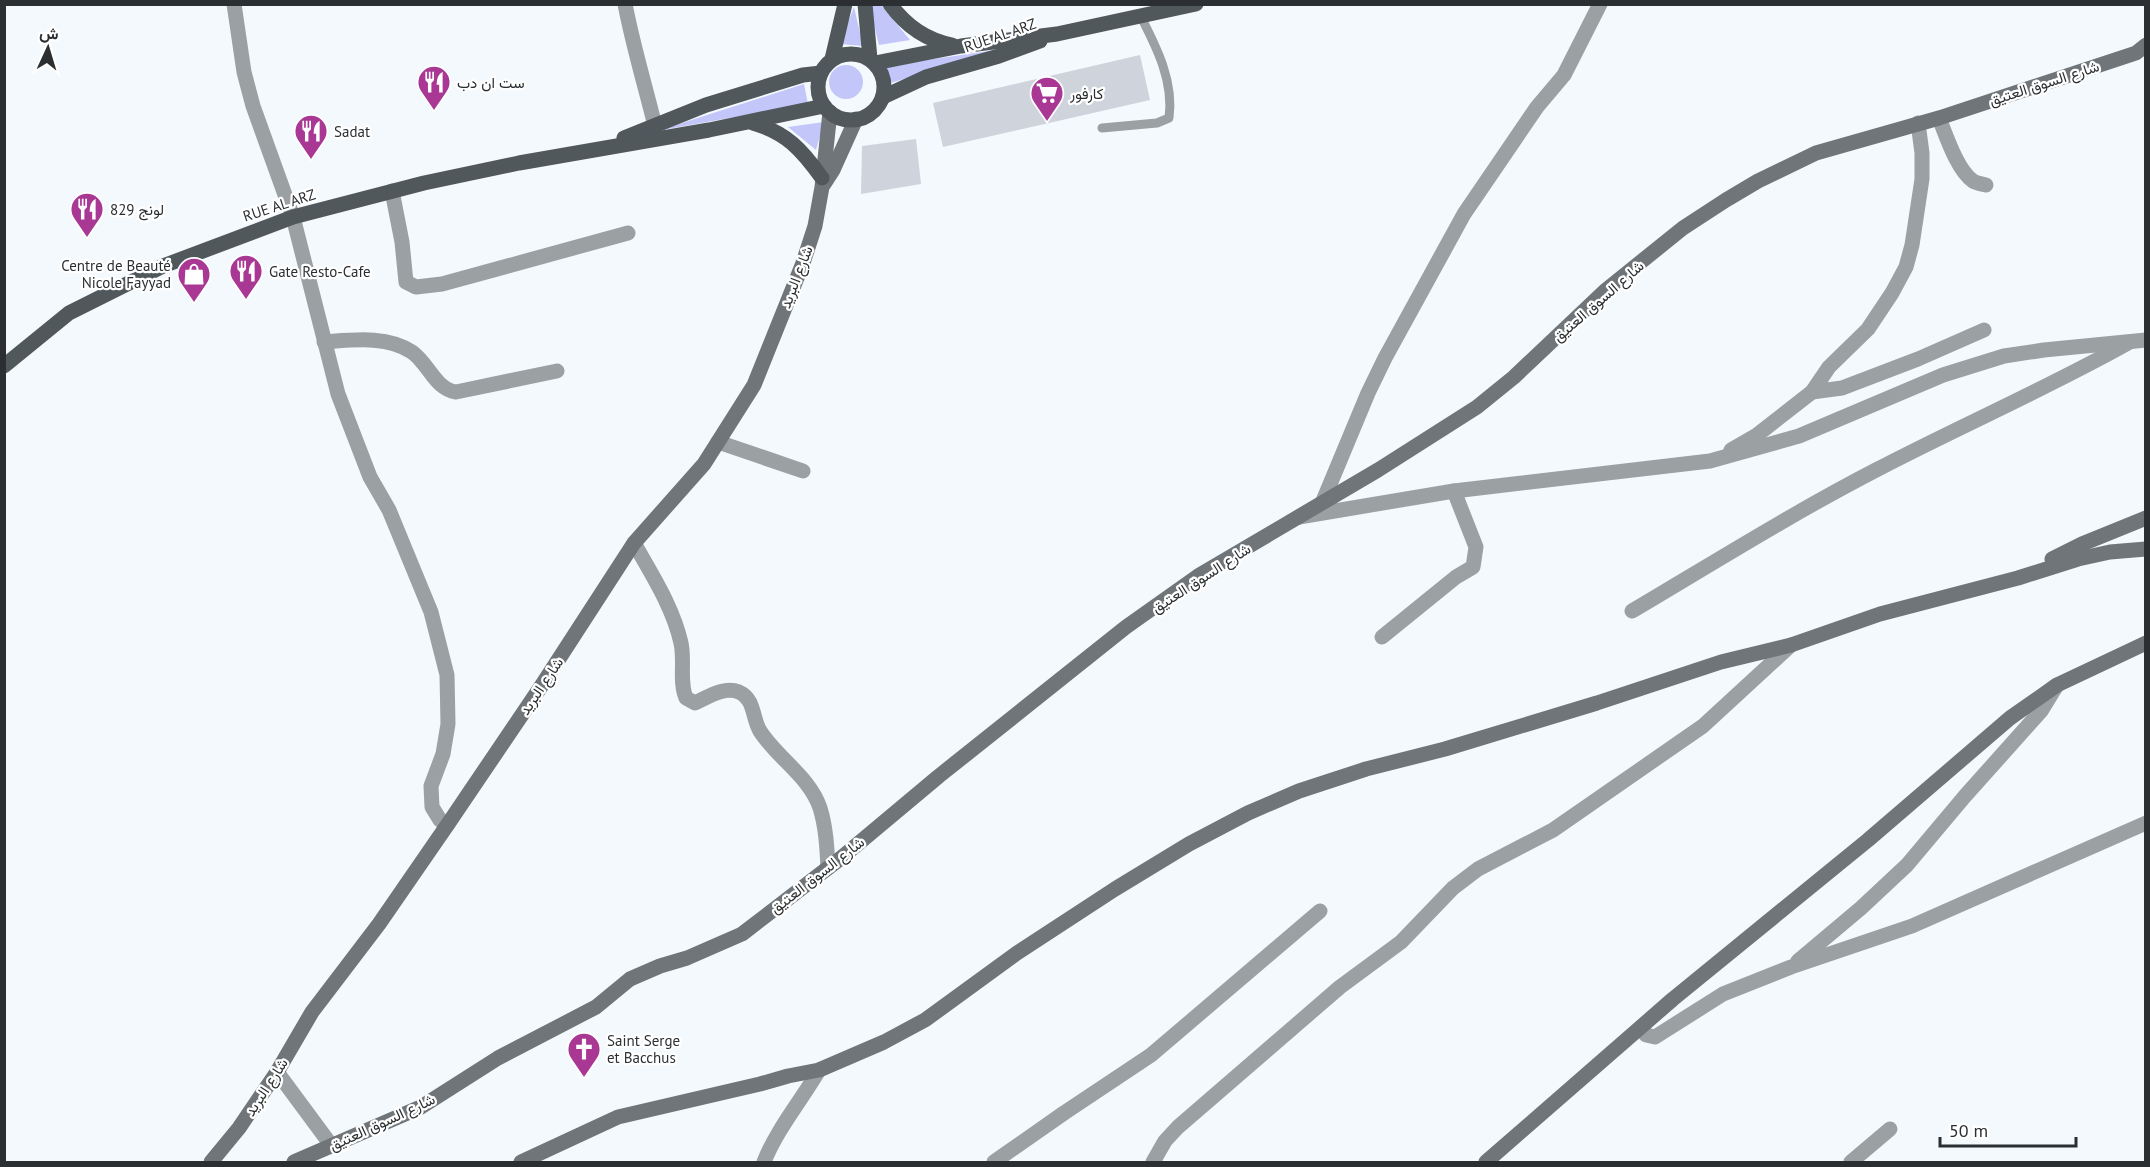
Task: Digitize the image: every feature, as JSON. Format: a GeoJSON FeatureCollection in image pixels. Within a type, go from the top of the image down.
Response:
{"type":"FeatureCollection","features":[{"type":"Feature","properties":{"kind":"main road"},"geometry":{"type":"LineString","coordinates":[[832,59],[847,53],[855,53],[872,61],[879,69],[884,82],[883,97],[870,114],[856,119],[842,118],[827,109],[818,90],[821,73],[832,59],[845,4]]}},
{"type":"Feature","properties":{"kind":"main road"},"geometry":{"type":"LineString","coordinates":[[865,4],[872,61]]}},
{"type":"Feature","properties":{"kind":"main road"},"geometry":{"type":"LineString","coordinates":[[890,4],[907,24],[927,38],[934,42],[961,46]]}},
{"type":"Feature","properties":{"kind":"main road"},"geometry":{"type":"LineString","coordinates":[[1057,34],[1196,4]]}},
{"type":"Feature","properties":{"kind":"main road","name":"RUE AL ARZ"},"geometry":{"type":"LineString","coordinates":[[872,61],[961,46],[1057,34]]}},
{"type":"Feature","properties":{"kind":"main road","name":"RUE AL ARZ"},"geometry":{"type":"LineString","coordinates":[[883,97],[926,77],[1011,52],[1057,34]]}},
{"type":"Feature","properties":{"kind":"main road","name":"شارع السوق العتيق"},"geometry":{"type":"LineString","coordinates":[[294,1162],[421,1107],[498,1058],[596,1007],[630,979],[742,934],[828,868],[1126,627],[1198,576],[1378,470],[1477,407],[1514,377],[1606,290],[1683,228],[1726,200],[1758,181],[1816,153],[1938,118],[2142,51]]}},
{"type":"Feature","properties":{"kind":"main road","name":"RUE AL ARZ"},"geometry":{"type":"LineString","coordinates":[[593,150],[717,102],[803,75],[821,73]]}},
{"type":"Feature","properties":{"kind":"main road","name":"RUE AL ARZ"},"geometry":{"type":"LineString","coordinates":[[4,366],[69,313],[163,266],[293,217],[392,191],[520,162],[827,109]]}},
{"type":"Feature","properties":{"kind":"main road","name":"شارع البريد"},"geometry":{"type":"LineString","coordinates":[[211,1162],[277,1072],[312,1012],[379,924],[448,824],[634,543],[704,464],[754,385],[803,263],[815,226],[822,182],[827,109]]}},
{"type":"Feature","properties":{"kind":"main road","name":"شارع البريد"},"geometry":{"type":"LineString","coordinates":[[822,182],[833,170],[856,119]]}},
{"type":"Feature","properties":{"kind":"main road"},"geometry":{"type":"LineString","coordinates":[[750,122],[780,133],[808,157],[822,182]]}},
{"type":"Feature","properties":{"kind":"main road"},"geometry":{"type":"LineString","coordinates":[[2018,578],[2082,544],[2145,518]]}},
{"type":"Feature","properties":{"kind":"main road"},"geometry":{"type":"LineString","coordinates":[[521,1162],[549,1147],[618,1117],[819,1070],[884,1042],[925,1020],[1017,953],[1189,844],[1248,813],[1299,791],[1366,769],[1445,749],[1597,704],[1721,662],[1791,645],[1880,614],[2018,578],[2078,559],[2110,552],[2145,549]]}},
{"type":"Feature","properties":{"kind":"main road"},"geometry":{"type":"LineString","coordinates":[[1486,1162],[1673,999],[1868,840],[2010,718],[2057,685],[2145,643]]}},
{"type":"Feature","properties":{"kind":"street"},"geometry":{"type":"LineString","coordinates":[[234,4],[243,72],[293,217],[338,394],[370,477],[389,510],[431,612],[447,675],[448,724],[443,754],[431,786],[432,807],[440,820],[448,824]]}},
{"type":"Feature","properties":{"kind":"street"},"geometry":{"type":"LineString","coordinates":[[625,4],[655,126]]}},
{"type":"Feature","properties":{"kind":"street"},"geometry":{"type":"LineString","coordinates":[[1323,501],[1385,358],[1464,214],[1537,107],[1564,75],[1600,4]]}},
{"type":"Feature","properties":{"kind":"street"},"geometry":{"type":"LineString","coordinates":[[1938,118],[1965,174],[1973,181],[1986,185]]}},
{"type":"Feature","properties":{"kind":"street"},"geometry":{"type":"LineString","coordinates":[[1710,461],[1758,435],[1812,392],[1829,367],[1868,329],[1892,293],[1906,267],[1912,245],[1922,179],[1922,153],[1918,123]]}},
{"type":"Feature","properties":{"kind":"street"},"geometry":{"type":"LineString","coordinates":[[392,191],[402,242],[406,282],[416,287],[442,284],[628,233]]}},
{"type":"Feature","properties":{"kind":"street"},"geometry":{"type":"LineString","coordinates":[[1812,392],[1842,388],[1918,359],[1984,330]]}},
{"type":"Feature","properties":{"kind":"street"},"geometry":{"type":"LineString","coordinates":[[324,342],[376,340],[396,344],[412,352],[428,367],[440,386],[447,391],[456,392],[557,371]]}},
{"type":"Feature","properties":{"kind":"street"},"geometry":{"type":"LineString","coordinates":[[1296,517],[1454,490],[1710,461],[1799,436],[1943,375],[2004,357],[2044,350],[2140,340]]}},
{"type":"Feature","properties":{"kind":"street"},"geometry":{"type":"LineString","coordinates":[[1632,611],[1783,520],[1876,470],[2140,340]]}},
{"type":"Feature","properties":{"kind":"street"},"geometry":{"type":"LineString","coordinates":[[718,442],[803,471]]}},
{"type":"Feature","properties":{"kind":"street"},"geometry":{"type":"LineString","coordinates":[[1382,637],[1456,577],[1473,567],[1476,547],[1454,490]]}},
{"type":"Feature","properties":{"kind":"street"},"geometry":{"type":"LineString","coordinates":[[634,543],[663,594],[677,629],[682,647],[684,695],[695,703],[717,692],[725,691],[734,691],[747,697],[753,705],[755,719],[761,732],[800,777],[820,807],[828,868]]}},
{"type":"Feature","properties":{"kind":"street"},"geometry":{"type":"LineString","coordinates":[[1153,1162],[1165,1141],[1178,1127],[1340,987],[1401,942],[1453,888],[1478,869],[1553,830],[1703,726],[1791,645]]}},
{"type":"Feature","properties":{"kind":"street"},"geometry":{"type":"LineString","coordinates":[[1791,967],[1861,908],[1907,865],[2041,711],[2057,685]]}},
{"type":"Feature","properties":{"kind":"street"},"geometry":{"type":"LineString","coordinates":[[1641,1027],[1646,1035],[1655,1037],[1724,994],[1791,967],[1912,926],[2145,824]]}},
{"type":"Feature","properties":{"kind":"street"},"geometry":{"type":"LineString","coordinates":[[994,1162],[1151,1055],[1320,911]]}},
{"type":"Feature","properties":{"kind":"street"},"geometry":{"type":"LineString","coordinates":[[764,1162],[782,1126],[804,1097],[819,1070]]}},
{"type":"Feature","properties":{"kind":"street"},"geometry":{"type":"LineString","coordinates":[[277,1072],[331,1145]]}},
{"type":"Feature","properties":{"kind":"street"},"geometry":{"type":"LineString","coordinates":[[1851,1162],[1890,1129]]}},
{"type":"Feature","properties":{"kind":"lane"},"geometry":{"type":"LineString","coordinates":[[1102,128],[1157,123],[1169,118],[1171,104],[1167,81],[1157,49],[1141,17]]}},
{"type":"Feature","properties":{"kind":"shaded area"},"geometry":{"type":"Polygon","coordinates":[[[869,5],[881,5],[910,40],[879,45],[869,5]]]}},
{"type":"Feature","properties":{"kind":"shaded area"},"geometry":{"type":"Polygon","coordinates":[[[854,7],[863,46],[840,44],[854,7]]]}},
{"type":"Feature","properties":{"kind":"shaded area"},"geometry":{"type":"Polygon","coordinates":[[[1010,48],[887,84],[885,66],[1010,48]]]}},
{"type":"Feature","properties":{"kind":"shaded area"},"geometry":{"type":"Polygon","coordinates":[[[846,65],[858,70],[863,82],[858,94],[846,99],[834,94],[829,82],[834,70],[846,65]]]}},
{"type":"Feature","properties":{"kind":"shaded area"},"geometry":{"type":"Polygon","coordinates":[[[804,84],[808,104],[657,131],[804,84]]]}},
{"type":"Feature","properties":{"kind":"shaded area"},"geometry":{"type":"Polygon","coordinates":[[[824,122],[816,150],[788,127],[824,122]]]}},
{"type":"Feature","properties":{"kind":"building"},"geometry":{"type":"Polygon","coordinates":[[[1140,55],[1150,100],[943,147],[933,103],[1140,55]]]}},
{"type":"Feature","properties":{"kind":"building"},"geometry":{"type":"Polygon","coordinates":[[[916,139],[921,184],[861,194],[862,146],[916,139]]]}},
{"type":"Feature","properties":{"kind":"place","name":"ست ان دب"},"geometry":{"type":"Point","coordinates":[434,111]}},
{"type":"Feature","properties":{"kind":"place","name":"كارفور"},"geometry":{"type":"Point","coordinates":[1047,122]}},
{"type":"Feature","properties":{"kind":"place","name":"Sadat"},"geometry":{"type":"Point","coordinates":[311,160]}},
{"type":"Feature","properties":{"kind":"place","name":"لونج 829"},"geometry":{"type":"Point","coordinates":[87,238]}},
{"type":"Feature","properties":{"kind":"place","name":"Gate Resto-Cafe"},"geometry":{"type":"Point","coordinates":[246,300]}},
{"type":"Feature","properties":{"kind":"place","name":"Centre de Beauté Nicole Fayyad"},"geometry":{"type":"Point","coordinates":[194,303]}},
{"type":"Feature","properties":{"kind":"place","name":"Saint Serge et Bacchus"},"geometry":{"type":"Point","coordinates":[584,1078]}}]}
